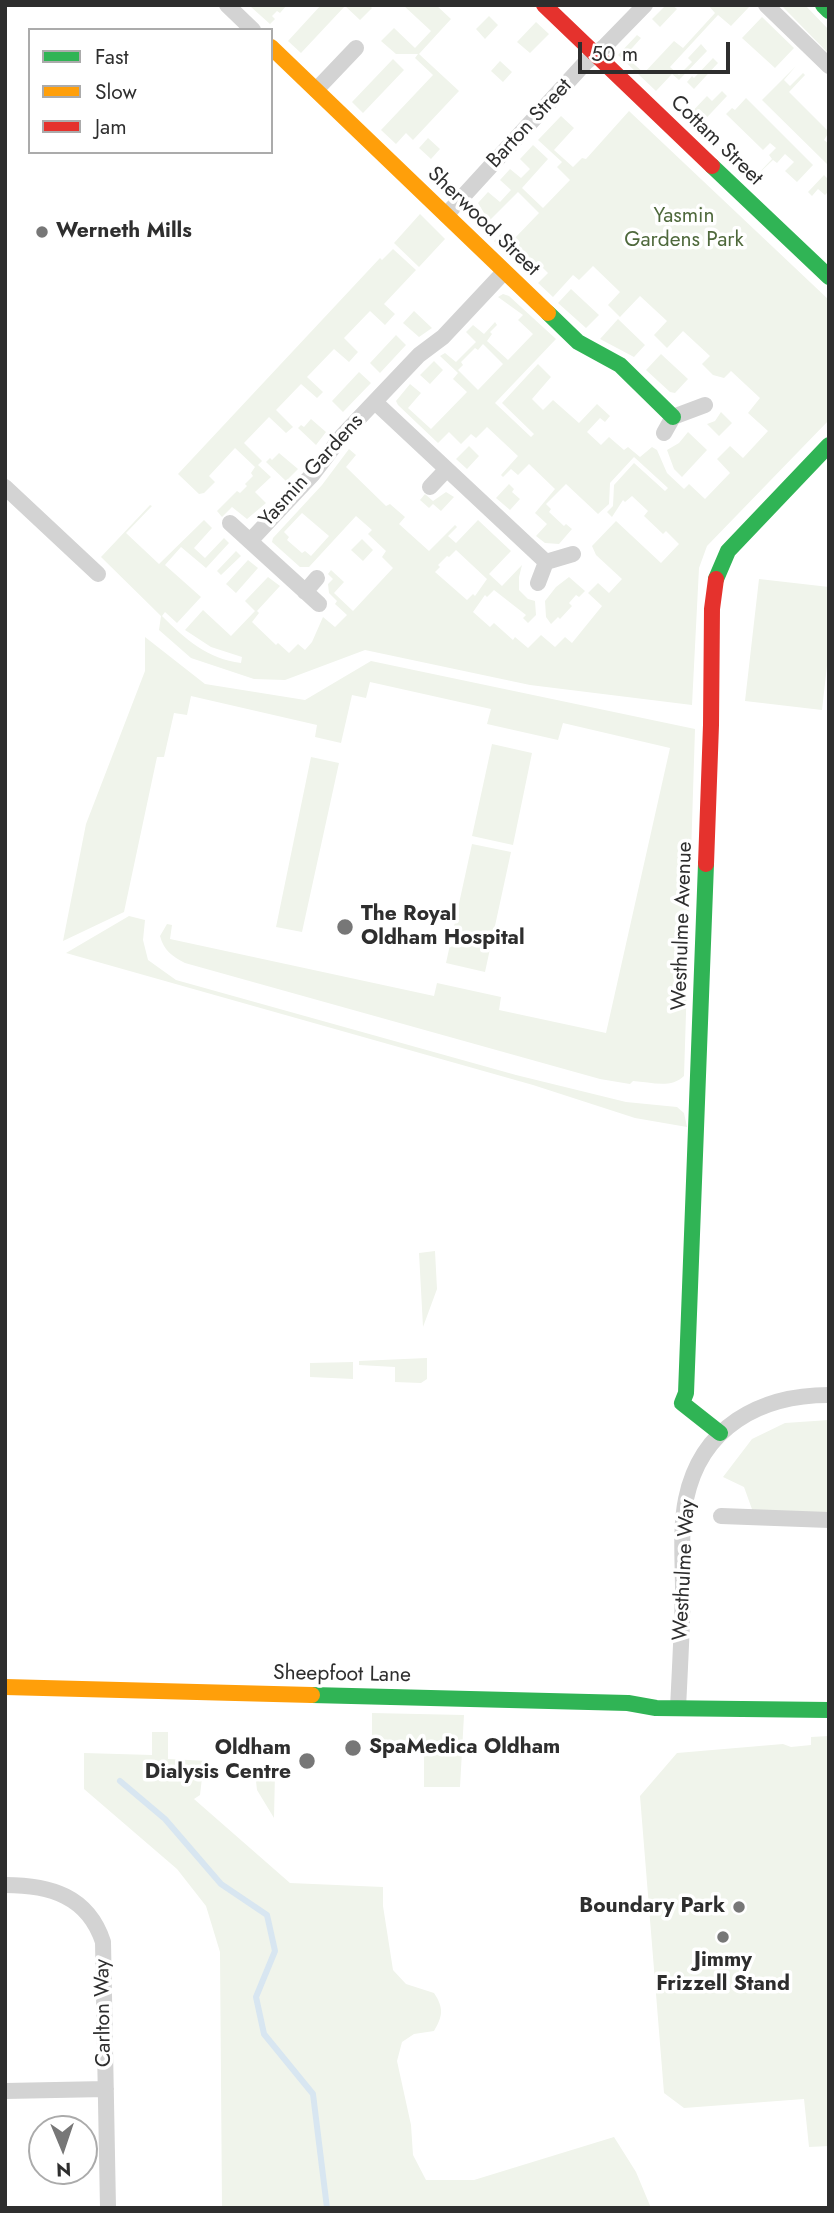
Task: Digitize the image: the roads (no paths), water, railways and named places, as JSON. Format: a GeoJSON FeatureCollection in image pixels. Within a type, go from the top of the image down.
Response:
{"type":"FeatureCollection","features":[{"type":"Feature","properties":{"kind":"main road","name":"Cottam Street"},"geometry":{"type":"LineString","coordinates":[[544,5],[829,276]]}},
{"type":"Feature","properties":{"kind":"main road"},"geometry":{"type":"LineString","coordinates":[[824,5],[829,11]]}},
{"type":"Feature","properties":{"kind":"main road","name":"Sherwood Street"},"geometry":{"type":"LineString","coordinates":[[273,49],[581,344],[620,365],[673,416]]}},
{"type":"Feature","properties":{"kind":"main road","name":"Westhulme Avenue"},"geometry":{"type":"LineString","coordinates":[[720,1433],[682,1403],[686,1392],[715,579],[718,566],[727,551],[829,445]]}},
{"type":"Feature","properties":{"kind":"main road","name":"Sheepfoot Lane"},"geometry":{"type":"LineString","coordinates":[[5,1687],[628,1703],[656,1709],[829,1710]]}},
{"type":"Feature","properties":{"kind":"street"},"geometry":{"type":"LineString","coordinates":[[227,5],[251,28]]}},
{"type":"Feature","properties":{"kind":"street","name":"Barton Street"},"geometry":{"type":"LineString","coordinates":[[446,215],[645,5]]}},
{"type":"Feature","properties":{"kind":"street"},"geometry":{"type":"LineString","coordinates":[[766,5],[829,66]]}},
{"type":"Feature","properties":{"kind":"street"},"geometry":{"type":"LineString","coordinates":[[316,90],[356,48]]}},
{"type":"Feature","properties":{"kind":"street","name":"Yasmin Gardens"},"geometry":{"type":"LineString","coordinates":[[250,541],[313,474],[334,444],[419,355],[443,337],[504,272]]}},
{"type":"Feature","properties":{"kind":"street","name":"Yasmin Gardens"},"geometry":{"type":"LineString","coordinates":[[374,402],[546,562]]}},
{"type":"Feature","properties":{"kind":"street"},"geometry":{"type":"LineString","coordinates":[[664,433],[673,416],[705,405]]}},
{"type":"Feature","properties":{"kind":"street"},"geometry":{"type":"LineString","coordinates":[[430,487],[446,470]]}},
{"type":"Feature","properties":{"kind":"street"},"geometry":{"type":"LineString","coordinates":[[5,487],[98,574]]}},
{"type":"Feature","properties":{"kind":"street","name":"Yasmin Gardens"},"geometry":{"type":"LineString","coordinates":[[230,523],[319,604]]}},
{"type":"Feature","properties":{"kind":"street"},"geometry":{"type":"LineString","coordinates":[[538,583],[546,562],[573,554]]}},
{"type":"Feature","properties":{"kind":"street"},"geometry":{"type":"LineString","coordinates":[[305,592],[317,578]]}},
{"type":"Feature","properties":{"kind":"street","name":"Westhulme Way"},"geometry":{"type":"LineString","coordinates":[[678,1708],[685,1501],[699,1462],[720,1433],[747,1413],[784,1398],[829,1395]]}},
{"type":"Feature","properties":{"kind":"street"},"geometry":{"type":"LineString","coordinates":[[721,1516],[829,1520]]}},
{"type":"Feature","properties":{"kind":"street","name":"Carlton Way"},"geometry":{"type":"LineString","coordinates":[[5,1885],[30,1885],[58,1893],[74,1901],[98,1926],[103,1942],[108,2208]]}},
{"type":"Feature","properties":{"kind":"street"},"geometry":{"type":"LineString","coordinates":[[5,2091],[106,2089]]}},
{"type":"Feature","properties":{"kind":"waterway"},"geometry":{"type":"LineString","coordinates":[[120,1781],[165,1819],[221,1884],[267,1915],[275,1951],[256,1997],[264,2034],[313,2094],[327,2208]]}},
{"type":"Feature","properties":{"kind":"place","name":"Werneth Mills"},"geometry":{"type":"Point","coordinates":[42,232]}},
{"type":"Feature","properties":{"kind":"place","name":"The Royal Oldham Hospital"},"geometry":{"type":"Point","coordinates":[345,927]}},
{"type":"Feature","properties":{"kind":"place","name":"SpaMedica Oldham"},"geometry":{"type":"Point","coordinates":[353,1748]}},
{"type":"Feature","properties":{"kind":"place","name":"Oldham Dialysis Centre"},"geometry":{"type":"Point","coordinates":[307,1761]}},
{"type":"Feature","properties":{"kind":"place","name":"Boundary Park"},"geometry":{"type":"Point","coordinates":[739,1907]}},
{"type":"Feature","properties":{"kind":"place","name":"Jimmy Frizzell Stand"},"geometry":{"type":"Point","coordinates":[723,1937]}},
{"type":"Feature","properties":{"kind":"park label","name":"Yasmin Gardens Park"},"geometry":{"type":"Point","coordinates":[684,229]}}]}
